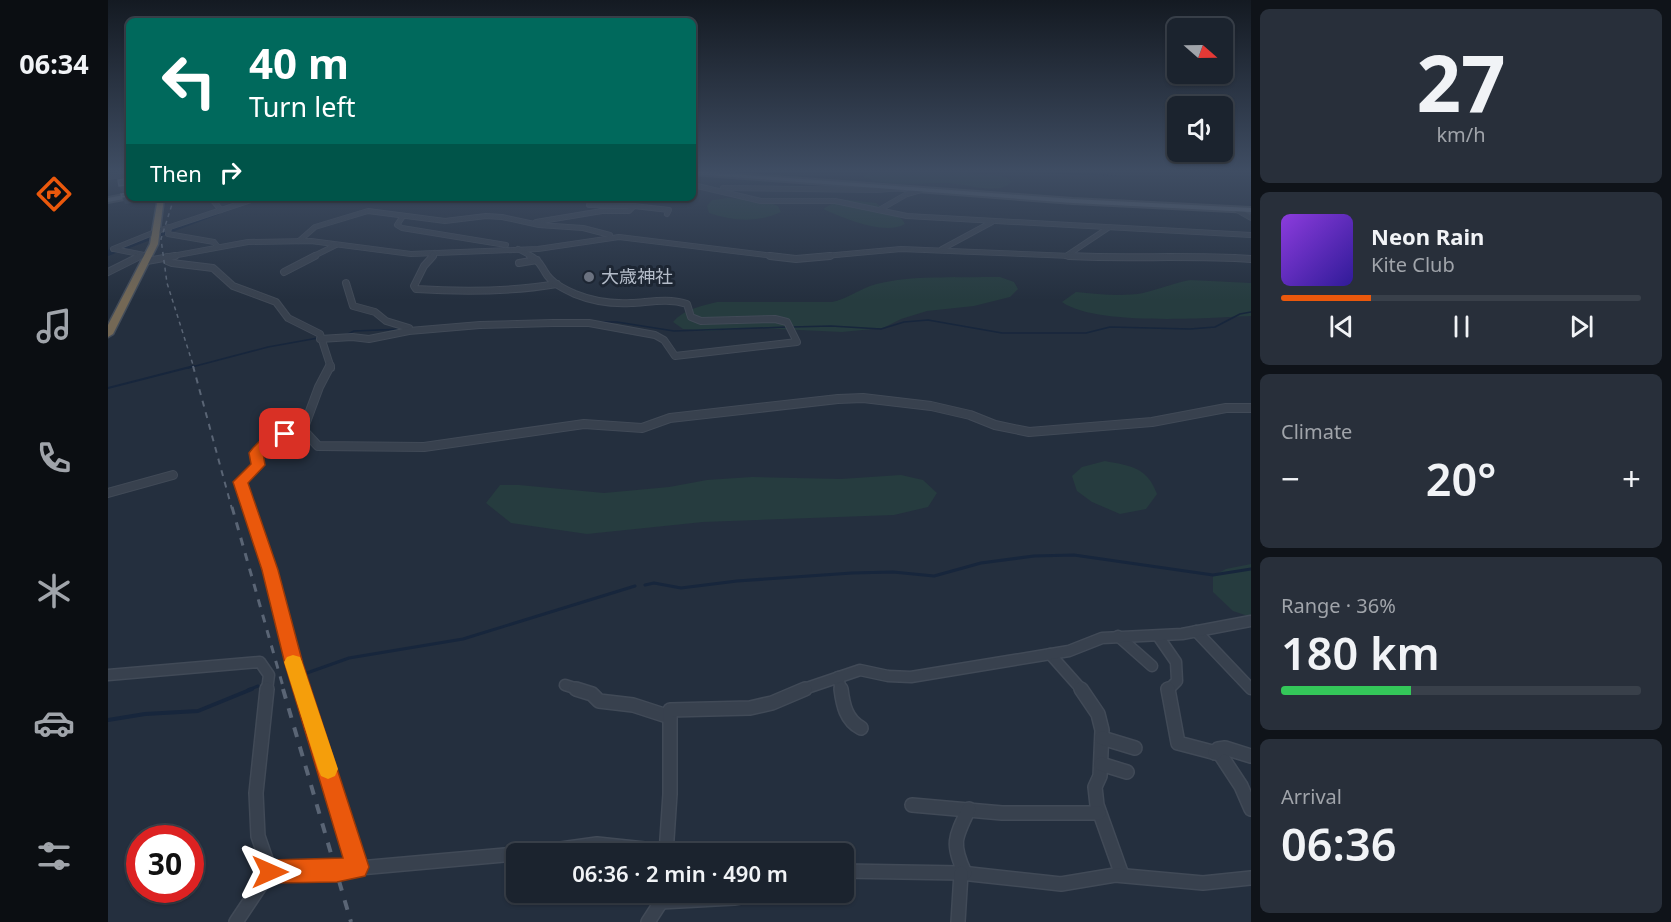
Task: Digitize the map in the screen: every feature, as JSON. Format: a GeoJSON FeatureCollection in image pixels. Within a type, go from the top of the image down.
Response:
{"type":"FeatureCollection","features":[{"type":"Feature","properties":{"kind":"highway"},"geometry":{"type":"LineString","coordinates":[[108,334],[145,258],[155,234],[158,214]]}},
{"type":"Feature","properties":{"kind":"street"},"geometry":{"type":"LineString","coordinates":[[113,250],[209,214]]}},
{"type":"Feature","properties":{"kind":"street"},"geometry":{"type":"LineString","coordinates":[[299,241],[315,227],[331,224],[337,219],[356,214]]}},
{"type":"Feature","properties":{"kind":"street"},"geometry":{"type":"LineString","coordinates":[[389,214],[453,221],[486,216],[583,228],[619,237],[796,259],[901,249],[1066,256],[1153,258],[1203,256],[1251,259]]}},
{"type":"Feature","properties":{"kind":"street"},"geometry":{"type":"LineString","coordinates":[[530,223],[589,214]]}},
{"type":"Feature","properties":{"kind":"street"},"geometry":{"type":"LineString","coordinates":[[897,214],[994,222],[1251,235]]}},
{"type":"Feature","properties":{"kind":"street"},"geometry":{"type":"LineString","coordinates":[[346,283],[353,306],[375,312],[378,318],[409,329],[442,330],[480,325],[589,323],[654,335],[664,340],[675,356],[797,342],[787,322],[779,319],[768,317],[711,322],[691,317],[687,304],[677,300],[659,299],[630,303],[576,295],[557,284],[542,271],[541,262],[519,249],[509,245],[402,228],[397,225],[403,216]]}},
{"type":"Feature","properties":{"kind":"street"},"geometry":{"type":"LineString","coordinates":[[939,250],[994,222]]}},
{"type":"Feature","properties":{"kind":"street"},"geometry":{"type":"LineString","coordinates":[[169,228],[168,234],[214,242],[218,247]]}},
{"type":"Feature","properties":{"kind":"street"},"geometry":{"type":"LineString","coordinates":[[1066,256],[1108,228]]}},
{"type":"Feature","properties":{"kind":"street"},"geometry":{"type":"LineString","coordinates":[[113,250],[145,258],[167,257],[248,242],[299,241],[411,254],[558,247],[619,237]]}},
{"type":"Feature","properties":{"kind":"street"},"geometry":{"type":"LineString","coordinates":[[284,272],[336,245]]}},
{"type":"Feature","properties":{"kind":"street"},"geometry":{"type":"LineString","coordinates":[[435,253],[424,266],[414,286],[416,289],[463,292],[534,288],[557,284]]}},
{"type":"Feature","properties":{"kind":"street"},"geometry":{"type":"LineString","coordinates":[[167,257],[167,261],[172,263],[213,268],[220,277],[235,288],[276,302],[277,306],[293,322],[320,338],[369,339],[409,329]]}},
{"type":"Feature","properties":{"kind":"street"},"geometry":{"type":"LineString","coordinates":[[108,272],[145,258]]}},
{"type":"Feature","properties":{"kind":"street"},"geometry":{"type":"LineString","coordinates":[[519,263],[537,260]]}},
{"type":"Feature","properties":{"kind":"street"},"geometry":{"type":"LineString","coordinates":[[303,430],[319,387],[331,368],[320,338]]}},
{"type":"Feature","properties":{"kind":"street"},"geometry":{"type":"LineString","coordinates":[[303,430],[318,446],[424,447],[584,424],[642,428],[679,416],[838,399],[863,398],[932,406],[970,415],[995,425],[1029,432],[1152,422],[1226,408],[1251,408]]}},
{"type":"Feature","properties":{"kind":"street"},"geometry":{"type":"LineString","coordinates":[[303,430],[269,439],[256,453],[258,465],[240,482],[270,570],[294,664],[357,867]]}},
{"type":"Feature","properties":{"kind":"street"},"geometry":{"type":"LineString","coordinates":[[108,493],[173,475]]}},
{"type":"Feature","properties":{"kind":"street"},"geometry":{"type":"LineString","coordinates":[[667,843],[670,794],[670,710],[750,708],[772,703],[860,670],[911,677],[1069,651],[1087,640],[1118,636],[1158,636],[1233,626],[1251,621]]}},
{"type":"Feature","properties":{"kind":"street"},"geometry":{"type":"LineString","coordinates":[[1196,631],[1251,689]]}},
{"type":"Feature","properties":{"kind":"street"},"geometry":{"type":"LineString","coordinates":[[1118,636],[1152,666]]}},
{"type":"Feature","properties":{"kind":"street"},"geometry":{"type":"LineString","coordinates":[[1158,636],[1176,663],[1177,681],[1168,688],[1168,697],[1178,742],[1220,754],[1241,786],[1251,809]]}},
{"type":"Feature","properties":{"kind":"street"},"geometry":{"type":"LineString","coordinates":[[1050,654],[1098,714],[1102,738],[1101,764],[1100,776],[1095,787],[1099,813],[1122,875]]}},
{"type":"Feature","properties":{"kind":"street"},"geometry":{"type":"LineString","coordinates":[[108,675],[260,662],[269,675],[256,793],[258,836],[270,872]]}},
{"type":"Feature","properties":{"kind":"street"},"geometry":{"type":"LineString","coordinates":[[838,677],[847,717],[853,725],[861,728]]}},
{"type":"Feature","properties":{"kind":"street"},"geometry":{"type":"LineString","coordinates":[[565,685],[591,694],[599,701],[612,705],[633,705],[670,717]]}},
{"type":"Feature","properties":{"kind":"street"},"geometry":{"type":"LineString","coordinates":[[1102,738],[1135,748]]}},
{"type":"Feature","properties":{"kind":"street"},"geometry":{"type":"LineString","coordinates":[[1215,753],[1218,749],[1225,748],[1251,756]]}},
{"type":"Feature","properties":{"kind":"street"},"geometry":{"type":"LineString","coordinates":[[1101,764],[1127,772]]}},
{"type":"Feature","properties":{"kind":"street"},"geometry":{"type":"LineString","coordinates":[[912,805],[1002,813],[1099,813]]}},
{"type":"Feature","properties":{"kind":"street"},"geometry":{"type":"LineString","coordinates":[[958,922],[963,873],[953,849],[955,837],[969,809]]}},
{"type":"Feature","properties":{"kind":"street"},"geometry":{"type":"LineString","coordinates":[[270,872],[337,870],[506,855]]}},
{"type":"Feature","properties":{"kind":"street"},"geometry":{"type":"LineString","coordinates":[[236,922],[270,872]]}},
{"type":"Feature","properties":{"kind":"street"},"geometry":{"type":"LineString","coordinates":[[854,873],[963,873],[1060,884],[1122,875],[1203,883],[1251,878]]}},
{"type":"Feature","properties":{"kind":"street"},"geometry":{"type":"LineString","coordinates":[[648,922],[659,903]]}},
{"type":"Feature","properties":{"kind":"green space"},"geometry":{"type":"Polygon","coordinates":[[[713,214],[776,214],[745,220],[713,214]]]}},
{"type":"Feature","properties":{"kind":"green space"},"geometry":{"type":"Polygon","coordinates":[[[835,214],[893,214],[902,219],[905,224],[887,228],[852,221],[835,214]]]}},
{"type":"Feature","properties":{"kind":"green space"},"geometry":{"type":"Polygon","coordinates":[[[1000,277],[1014,282],[1018,289],[1010,297],[974,306],[927,311],[901,319],[883,328],[842,332],[758,328],[707,331],[683,329],[673,322],[688,311],[717,302],[832,302],[883,282],[926,278],[1000,277]]]}},
{"type":"Feature","properties":{"kind":"green space"},"geometry":{"type":"Polygon","coordinates":[[[1190,280],[1251,283],[1251,316],[1181,319],[1125,318],[1078,310],[1062,302],[1076,292],[1110,295],[1135,294],[1190,280]]]}},
{"type":"Feature","properties":{"kind":"green space"},"geometry":{"type":"Polygon","coordinates":[[[1105,461],[1137,469],[1148,478],[1157,494],[1146,509],[1120,514],[1092,502],[1077,491],[1072,476],[1082,467],[1105,461]]]}},
{"type":"Feature","properties":{"kind":"green space"},"geometry":{"type":"Polygon","coordinates":[[[901,475],[923,480],[937,493],[928,507],[894,515],[703,522],[587,534],[511,523],[486,503],[500,485],[604,493],[669,487],[707,480],[752,477],[841,479],[901,475]]]}},
{"type":"Feature","properties":{"kind":"green space"},"geometry":{"type":"Polygon","coordinates":[[[1251,564],[1251,617],[1233,611],[1213,592],[1213,576],[1226,569],[1251,564]]]}},
{"type":"Feature","properties":{"kind":"waterway"},"geometry":{"type":"LineString","coordinates":[[108,253],[216,214]]}},
{"type":"Feature","properties":{"kind":"waterway"},"geometry":{"type":"LineString","coordinates":[[792,327],[831,326],[881,329],[904,322],[928,320],[1002,333],[1086,333],[1110,327],[1190,329],[1215,327],[1240,314],[1251,312]]}},
{"type":"Feature","properties":{"kind":"waterway"},"geometry":{"type":"LineString","coordinates":[[598,322],[617,322],[674,331],[787,327]]}},
{"type":"Feature","properties":{"kind":"waterway"},"geometry":{"type":"LineString","coordinates":[[348,334],[354,331],[404,329]]}},
{"type":"Feature","properties":{"kind":"waterway"},"geometry":{"type":"LineString","coordinates":[[188,368],[268,347],[318,338]]}},
{"type":"Feature","properties":{"kind":"waterway"},"geometry":{"type":"LineString","coordinates":[[108,388],[194,366]]}},
{"type":"Feature","properties":{"kind":"waterway"},"geometry":{"type":"LineString","coordinates":[[645,585],[654,583],[681,588],[737,581],[852,573],[893,572],[934,576],[981,563],[1034,556],[1074,555],[1213,575],[1251,569]]}},
{"type":"Feature","properties":{"kind":"waterway"},"geometry":{"type":"LineString","coordinates":[[304,674],[349,658],[463,639],[635,586]]}},
{"type":"Feature","properties":{"kind":"waterway"},"geometry":{"type":"LineString","coordinates":[[248,690],[258,686]]}},
{"type":"Feature","properties":{"kind":"waterway"},"geometry":{"type":"LineString","coordinates":[[108,720],[145,714],[198,711],[252,689]]}},
{"type":"Feature","properties":{"kind":"railway"},"geometry":{"type":"LineString","coordinates":[[169,214],[161,239],[167,283],[194,368]]}},
{"type":"Feature","properties":{"kind":"railway"},"geometry":{"type":"LineString","coordinates":[[193,366],[232,509]]}},
{"type":"Feature","properties":{"kind":"railway"},"geometry":{"type":"LineString","coordinates":[[232,507],[284,690]]}},
{"type":"Feature","properties":{"kind":"railway"},"geometry":{"type":"LineString","coordinates":[[283,689],[351,922]]}},
{"type":"Feature","properties":{"kind":"slow traffic"},"geometry":{"type":"LineString","coordinates":[[293,662],[328,769]]}},
{"type":"Feature","properties":{"kind":"place","name":"大歳神社"},"geometry":{"type":"Point","coordinates":[589,277]}},
{"type":"Feature","properties":{"kind":"route"},"geometry":{"type":"LineString","coordinates":[[270,872],[337,870],[357,867],[294,664],[270,570],[240,482],[258,465],[256,453],[261,446],[269,439],[285,434]]}}]}
